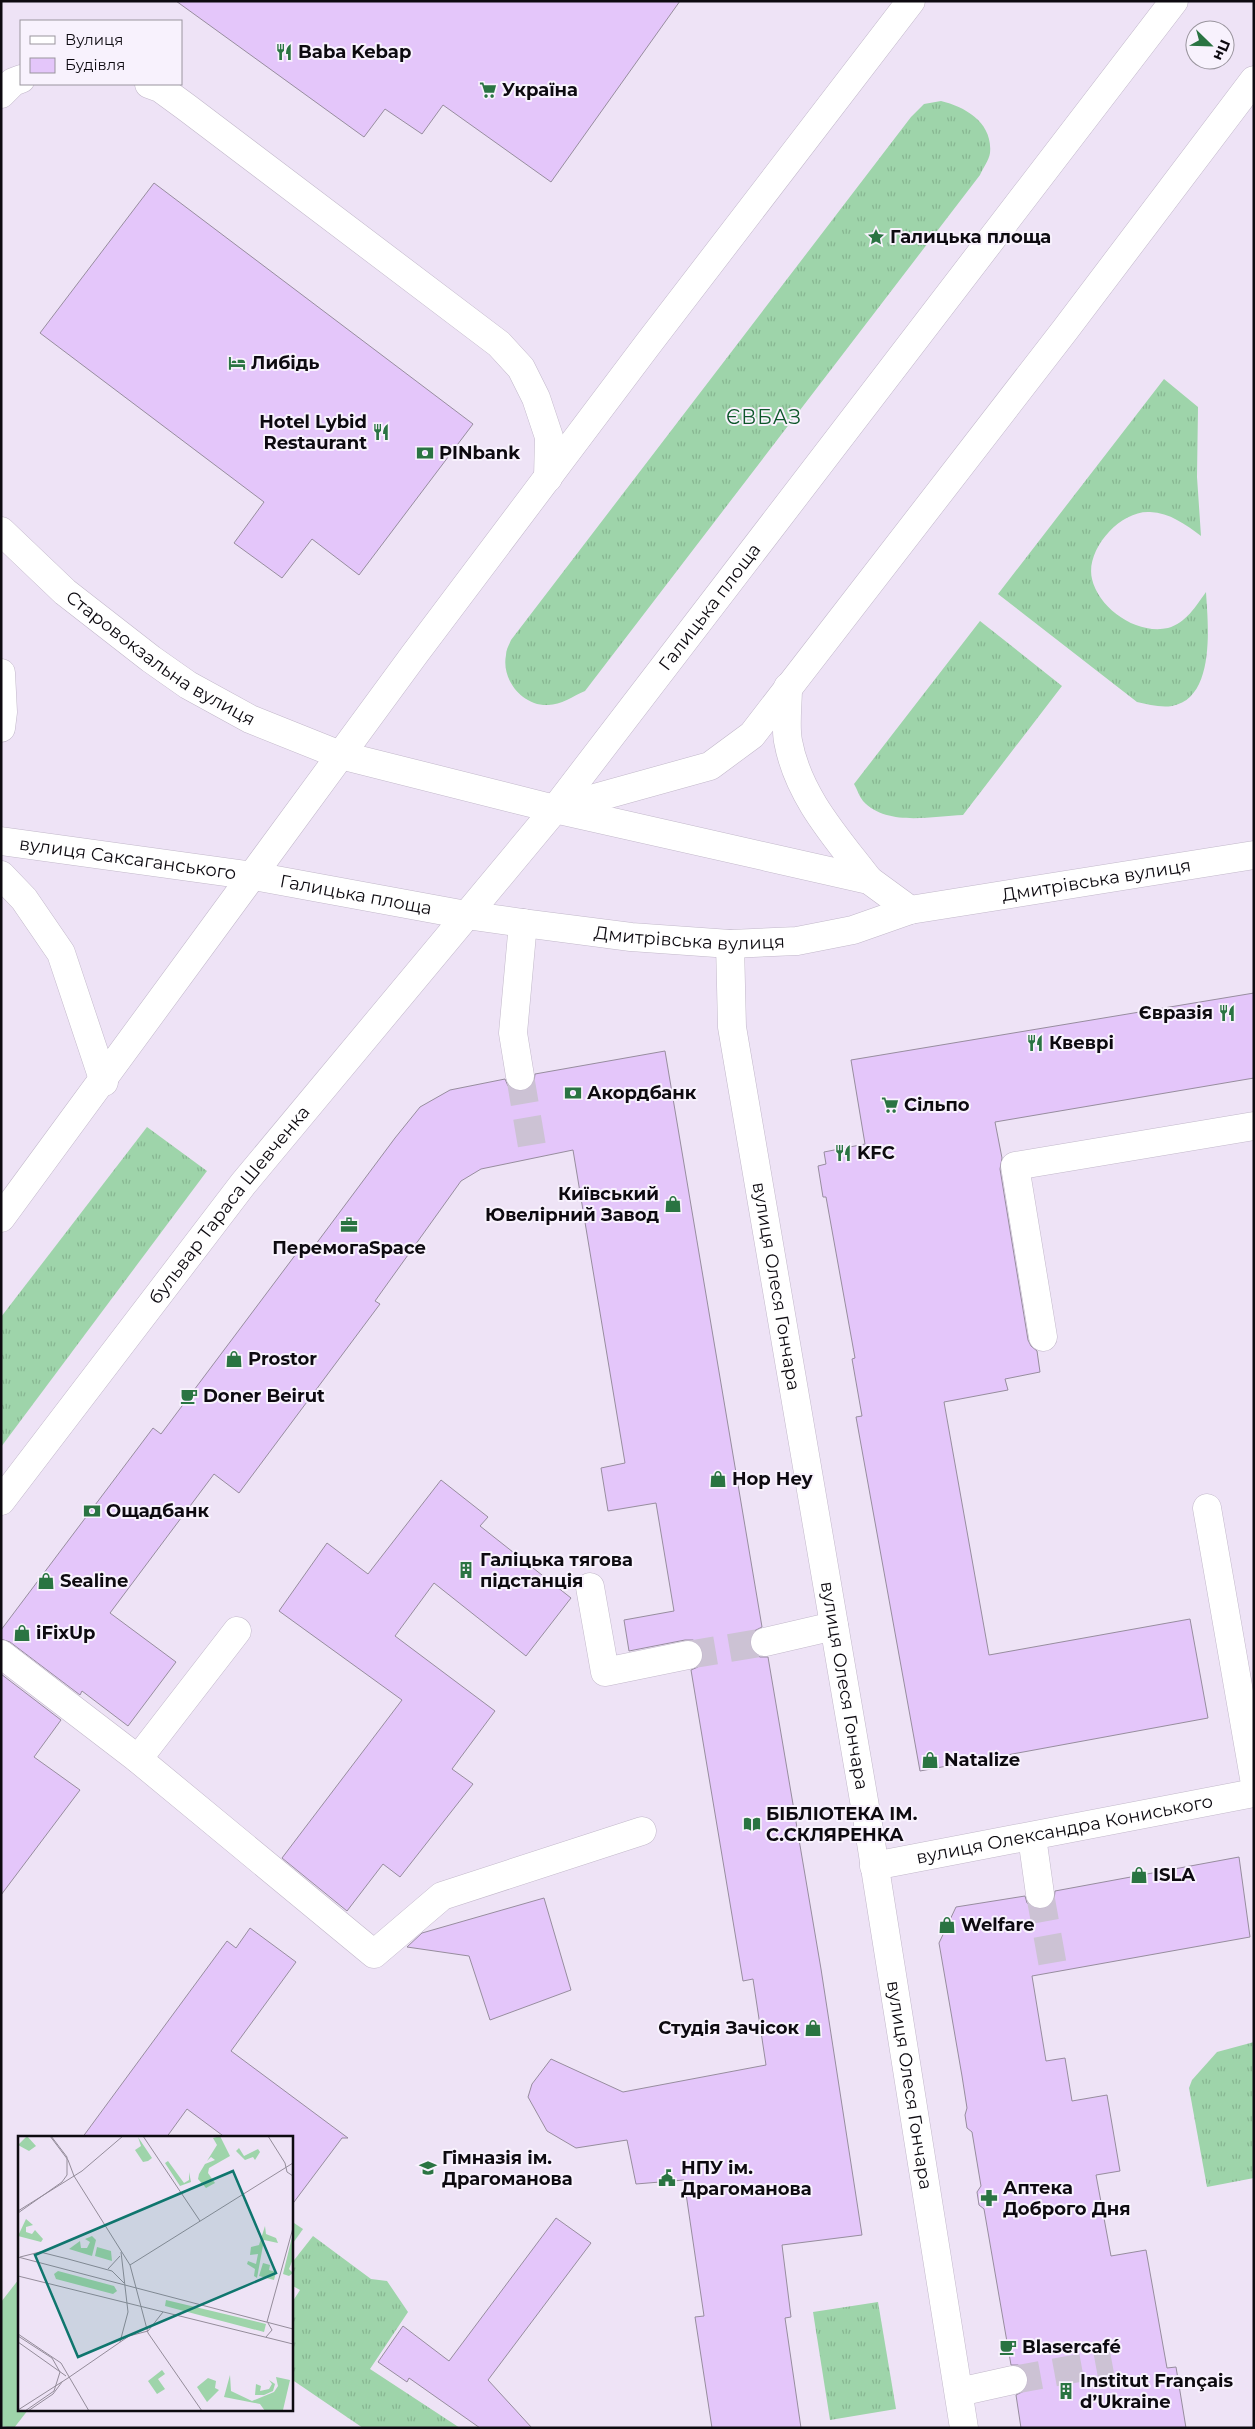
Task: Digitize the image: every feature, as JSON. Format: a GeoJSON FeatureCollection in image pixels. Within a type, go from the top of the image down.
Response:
{"type":"FeatureCollection","features":[{"type":"Feature","properties":{"kind":"main road","name":"Галицька площа"},"geometry":{"type":"LineString","coordinates":[[911,1],[648,344],[340,755],[254,876],[466,915],[555,809],[1174,1]]}},
{"type":"Feature","properties":{"kind":"main road"},"geometry":{"type":"LineString","coordinates":[[1,94],[13,82],[20,79]]}},
{"type":"Feature","properties":{"kind":"main road"},"geometry":{"type":"LineString","coordinates":[[555,809],[710,766],[752,735],[1065,330],[1254,80]]}},
{"type":"Feature","properties":{"kind":"main road"},"geometry":{"type":"LineString","coordinates":[[152,85],[160,88],[186,107],[499,344],[521,368],[536,398],[549,437],[548,478]]}},
{"type":"Feature","properties":{"kind":"main road","name":"Старовокзальна вулиця"},"geometry":{"type":"LineString","coordinates":[[1,531],[66,592],[151,659],[188,685],[250,719],[340,755]]}},
{"type":"Feature","properties":{"kind":"main road"},"geometry":{"type":"LineString","coordinates":[[1,673],[3,712],[1,728]]}},
{"type":"Feature","properties":{"kind":"main road"},"geometry":{"type":"LineString","coordinates":[[788,688],[788,740],[798,779],[820,816],[868,880],[910,910]]}},
{"type":"Feature","properties":{"kind":"main road"},"geometry":{"type":"LineString","coordinates":[[340,755],[555,809],[868,880]]}},
{"type":"Feature","properties":{"kind":"main road","name":"вулиця Саксаганського"},"geometry":{"type":"LineString","coordinates":[[1,841],[254,876]]}},
{"type":"Feature","properties":{"kind":"main road","name":"Дмитрівська вулиця"},"geometry":{"type":"LineString","coordinates":[[466,915],[632,937],[730,944],[797,941],[844,932],[910,910],[1254,855]]}},
{"type":"Feature","properties":{"kind":"main road"},"geometry":{"type":"LineString","coordinates":[[1,875],[24,899],[61,953],[104,1082]]}},
{"type":"Feature","properties":{"kind":"main road"},"geometry":{"type":"LineString","coordinates":[[1,1218],[104,1082],[254,876]]}},
{"type":"Feature","properties":{"kind":"main road","name":"бульвар Тараса Шевченка"},"geometry":{"type":"LineString","coordinates":[[1,1501],[243,1184],[466,915]]}},
{"type":"Feature","properties":{"kind":"main road"},"geometry":{"type":"LineString","coordinates":[[520,1076],[513,1033],[522,923]]}},
{"type":"Feature","properties":{"kind":"main road","name":"вулиця Олеся Гончара"},"geometry":{"type":"LineString","coordinates":[[730,944],[732,1027],[874,1866],[964,2428]]}},
{"type":"Feature","properties":{"kind":"main road"},"geometry":{"type":"LineString","coordinates":[[1043,1337],[1015,1166],[1254,1126]]}},
{"type":"Feature","properties":{"kind":"main road"},"geometry":{"type":"LineString","coordinates":[[1206,1508],[1254,1778]]}},
{"type":"Feature","properties":{"kind":"main road"},"geometry":{"type":"LineString","coordinates":[[590,1586],[605,1672],[688,1655]]}},
{"type":"Feature","properties":{"kind":"main road"},"geometry":{"type":"LineString","coordinates":[[765,1642],[834,1626]]}},
{"type":"Feature","properties":{"kind":"main road"},"geometry":{"type":"LineString","coordinates":[[138,1759],[237,1631]]}},
{"type":"Feature","properties":{"kind":"main road"},"geometry":{"type":"LineString","coordinates":[[1,1654],[138,1759],[374,1954],[442,1896],[642,1831]]}},
{"type":"Feature","properties":{"kind":"main road","name":"вулиця Олександра Кониського"},"geometry":{"type":"LineString","coordinates":[[874,1866],[1254,1794]]}},
{"type":"Feature","properties":{"kind":"main road"},"geometry":{"type":"LineString","coordinates":[[1032,1837],[1040,1894]]}},
{"type":"Feature","properties":{"kind":"main road"},"geometry":{"type":"LineString","coordinates":[[959,2392],[1013,2380]]}},
{"type":"Feature","properties":{"kind":"green space"},"geometry":{"type":"Polygon","coordinates":[[[941,101],[960,107],[968,112],[976,118],[987,133],[990,142],[990,153],[980,175],[585,691],[553,705],[539,704],[522,696],[510,682],[505,664],[507,649],[511,640],[911,117],[924,104],[941,101]]]}},
{"type":"Feature","properties":{"kind":"green space"},"geometry":{"type":"Polygon","coordinates":[[[1164,379],[1198,407],[1197,477],[1201,536],[1183,523],[1164,514],[1139,513],[1127,518],[1107,534],[1099,545],[1091,568],[1092,579],[1102,600],[1121,617],[1144,628],[1156,629],[1174,626],[1190,613],[1206,592],[1208,640],[1203,675],[1196,689],[1186,700],[1172,706],[1154,706],[1137,702],[998,594],[1164,379]]]}},
{"type":"Feature","properties":{"kind":"green space"},"geometry":{"type":"Polygon","coordinates":[[[980,621],[1062,686],[963,815],[910,818],[884,814],[873,809],[863,801],[854,784],[980,621]]]}},
{"type":"Feature","properties":{"kind":"green space"},"geometry":{"type":"Polygon","coordinates":[[[147,1127],[207,1171],[1,1447],[1,1317],[147,1127]]]}},
{"type":"Feature","properties":{"kind":"green space"},"geometry":{"type":"Polygon","coordinates":[[[1254,2042],[1254,2178],[1207,2187],[1189,2088],[1192,2080],[1217,2052],[1254,2042]]]}},
{"type":"Feature","properties":{"kind":"green space"},"geometry":{"type":"Polygon","coordinates":[[[292,2222],[303,2229],[292,2245],[292,2222]]]}},
{"type":"Feature","properties":{"kind":"green space"},"geometry":{"type":"Polygon","coordinates":[[[313,2236],[371,2279],[387,2281],[408,2312],[370,2369],[460,2428],[363,2428],[292,2380],[292,2302],[300,2290],[292,2286],[292,2263],[313,2236]]]}},
{"type":"Feature","properties":{"kind":"green space"},"geometry":{"type":"Polygon","coordinates":[[[18,2280],[18,2412],[26,2412],[14,2428],[1,2426],[1,2302],[18,2280]]]}},
{"type":"Feature","properties":{"kind":"green space"},"geometry":{"type":"Polygon","coordinates":[[[878,2302],[896,2409],[830,2420],[813,2312],[878,2302]]]}},
{"type":"Feature","properties":{"kind":"building","name":"Україна"},"geometry":{"type":"Polygon","coordinates":[[[176,1],[680,1],[551,182],[443,105],[422,134],[385,109],[364,137],[176,1]]]}},
{"type":"Feature","properties":{"kind":"building","name":"Либідь"},"geometry":{"type":"Polygon","coordinates":[[[154,183],[473,424],[359,575],[312,539],[282,578],[234,543],[264,502],[40,333],[154,183]]]}},
{"type":"Feature","properties":{"kind":"building"},"geometry":{"type":"Polygon","coordinates":[[[1254,993],[1254,1078],[995,1122],[1002,1158],[1000,1169],[1028,1340],[1037,1351],[1040,1372],[1005,1379],[1008,1390],[944,1402],[989,1655],[1190,1619],[1208,1718],[920,1771],[856,1417],[862,1416],[852,1359],[855,1358],[826,1197],[823,1197],[818,1166],[826,1164],[824,1152],[865,1144],[851,1060],[1254,993]]]}},
{"type":"Feature","properties":{"kind":"building"},"geometry":{"type":"Polygon","coordinates":[[[665,1051],[762,1627],[754,1631],[750,1637],[750,1645],[754,1653],[760,1657],[768,1657],[821,1969],[862,2235],[782,2245],[791,2317],[785,2318],[801,2428],[712,2428],[695,2317],[704,2316],[684,2180],[636,2184],[627,2140],[576,2148],[547,2131],[528,2097],[532,2084],[551,2059],[623,2092],[766,2065],[753,1979],[743,1981],[691,1670],[698,1667],[703,1660],[703,1651],[699,1644],[693,1640],[685,1640],[629,1651],[624,1620],[674,1611],[656,1503],[608,1511],[601,1468],[625,1463],[573,1150],[481,1169],[461,1181],[375,1301],[380,1304],[239,1493],[214,1474],[110,1613],[176,1662],[128,1726],[82,1691],[80,1695],[10,1642],[1,1639],[1,1630],[153,1428],[161,1434],[302,1246],[310,1252],[420,1107],[450,1090],[505,1079],[508,1086],[514,1090],[523,1091],[530,1088],[534,1082],[535,1074],[665,1051]]]}},
{"type":"Feature","properties":{"kind":"building"},"geometry":{"type":"Polygon","coordinates":[[[441,1480],[488,1517],[480,1526],[571,1598],[526,1656],[434,1583],[395,1636],[495,1711],[452,1769],[473,1784],[400,1877],[383,1864],[347,1911],[282,1858],[402,1700],[279,1611],[327,1543],[368,1574],[441,1480]]]}},
{"type":"Feature","properties":{"kind":"building"},"geometry":{"type":"Polygon","coordinates":[[[1,1674],[61,1720],[34,1757],[80,1790],[1,1895],[1,1674]]]}},
{"type":"Feature","properties":{"kind":"building"},"geometry":{"type":"Polygon","coordinates":[[[1239,1857],[1250,1937],[1032,1976],[1046,2061],[1065,2058],[1072,2101],[1107,2095],[1120,2171],[1096,2175],[1111,2256],[1146,2250],[1167,2368],[1176,2367],[1186,2428],[1021,2428],[1016,2395],[1024,2391],[1028,2385],[1028,2377],[1024,2369],[1018,2365],[1011,2365],[984,2209],[979,2205],[977,2192],[981,2186],[972,2132],[967,2128],[965,2115],[967,2108],[939,1943],[956,1907],[1025,1896],[1027,1903],[1034,1908],[1043,1909],[1049,1907],[1054,1900],[1055,1891],[1239,1857]]]}},
{"type":"Feature","properties":{"kind":"building"},"geometry":{"type":"Polygon","coordinates":[[[544,1898],[571,1990],[490,2020],[469,1956],[407,1947],[422,1933],[544,1898]]]}},
{"type":"Feature","properties":{"kind":"building"},"geometry":{"type":"Polygon","coordinates":[[[250,1928],[296,1962],[231,2051],[348,2138],[342,2138],[292,2205],[292,2136],[223,2136],[187,2109],[167,2136],[83,2136],[227,1941],[236,1948],[250,1928]]]}},
{"type":"Feature","properties":{"kind":"building"},"geometry":{"type":"Polygon","coordinates":[[[556,2218],[591,2243],[488,2380],[532,2428],[480,2428],[409,2378],[407,2382],[378,2362],[403,2326],[449,2361],[556,2218]]]}},
{"type":"Feature","properties":{"kind":"tunnel"},"geometry":{"type":"LineString","coordinates":[[520,1076],[534,1158]]}},
{"type":"Feature","properties":{"kind":"tunnel"},"geometry":{"type":"LineString","coordinates":[[688,1655],[765,1642]]}},
{"type":"Feature","properties":{"kind":"tunnel"},"geometry":{"type":"LineString","coordinates":[[1040,1894],[1054,1972]]}},
{"type":"Feature","properties":{"kind":"tunnel"},"geometry":{"type":"LineString","coordinates":[[1013,2380],[1112,2362]]}},
{"type":"Feature","properties":{"kind":"place","name":"Baba Kebap"},"geometry":{"type":"Point","coordinates":[284,52]}},
{"type":"Feature","properties":{"kind":"place","name":"Україна"},"geometry":{"type":"Point","coordinates":[488,90]}},
{"type":"Feature","properties":{"kind":"place","name":"Галицька площа"},"geometry":{"type":"Point","coordinates":[876,237]}},
{"type":"Feature","properties":{"kind":"place","name":"Либідь"},"geometry":{"type":"Point","coordinates":[237,363]}},
{"type":"Feature","properties":{"kind":"place","name":"Hotel Lybid Restaurant"},"geometry":{"type":"Point","coordinates":[381,432]}},
{"type":"Feature","properties":{"kind":"place","name":"PINbank"},"geometry":{"type":"Point","coordinates":[425,453]}},
{"type":"Feature","properties":{"kind":"place","name":"Євразія"},"geometry":{"type":"Point","coordinates":[1227,1013]}},
{"type":"Feature","properties":{"kind":"place","name":"Квеврі"},"geometry":{"type":"Point","coordinates":[1035,1043]}},
{"type":"Feature","properties":{"kind":"place","name":"Акордбанк"},"geometry":{"type":"Point","coordinates":[573,1093]}},
{"type":"Feature","properties":{"kind":"place","name":"Сільпо"},"geometry":{"type":"Point","coordinates":[890,1105]}},
{"type":"Feature","properties":{"kind":"place","name":"KFC"},"geometry":{"type":"Point","coordinates":[843,1153]}},
{"type":"Feature","properties":{"kind":"place","name":"Київський Ювелірний Завод"},"geometry":{"type":"Point","coordinates":[673,1204]}},
{"type":"Feature","properties":{"kind":"place","name":"ПеремогаSpace"},"geometry":{"type":"Point","coordinates":[349,1225]}},
{"type":"Feature","properties":{"kind":"place","name":"Prostor"},"geometry":{"type":"Point","coordinates":[234,1359]}},
{"type":"Feature","properties":{"kind":"place","name":"Doner Beirut"},"geometry":{"type":"Point","coordinates":[189,1396]}},
{"type":"Feature","properties":{"kind":"place","name":"Hop Hey"},"geometry":{"type":"Point","coordinates":[718,1479]}},
{"type":"Feature","properties":{"kind":"place","name":"Ощадбанк"},"geometry":{"type":"Point","coordinates":[92,1511]}},
{"type":"Feature","properties":{"kind":"place","name":"Галiцька тягова пiдстанцiя"},"geometry":{"type":"Point","coordinates":[466,1570]}},
{"type":"Feature","properties":{"kind":"place","name":"Sealine"},"geometry":{"type":"Point","coordinates":[46,1581]}},
{"type":"Feature","properties":{"kind":"place","name":"iFixUp"},"geometry":{"type":"Point","coordinates":[22,1633]}},
{"type":"Feature","properties":{"kind":"place","name":"Natalize"},"geometry":{"type":"Point","coordinates":[930,1760]}},
{"type":"Feature","properties":{"kind":"place","name":"БІБЛІОТЕКА ІМ. С.СКЛЯРЕНКА"},"geometry":{"type":"Point","coordinates":[752,1824]}},
{"type":"Feature","properties":{"kind":"place","name":"ISLA"},"geometry":{"type":"Point","coordinates":[1139,1875]}},
{"type":"Feature","properties":{"kind":"place","name":"Welfarе"},"geometry":{"type":"Point","coordinates":[947,1925]}},
{"type":"Feature","properties":{"kind":"place","name":"Студія Зачісок"},"geometry":{"type":"Point","coordinates":[813,2028]}},
{"type":"Feature","properties":{"kind":"place","name":"Гімназія ім. Драгоманова"},"geometry":{"type":"Point","coordinates":[428,2168]}},
{"type":"Feature","properties":{"kind":"place","name":"НПУ ім. Драгоманова"},"geometry":{"type":"Point","coordinates":[667,2178]}},
{"type":"Feature","properties":{"kind":"place","name":"Аптека Доброго Дня"},"geometry":{"type":"Point","coordinates":[989,2198]}},
{"type":"Feature","properties":{"kind":"place","name":"Blasercafé"},"geometry":{"type":"Point","coordinates":[1008,2347]}},
{"type":"Feature","properties":{"kind":"place","name":"Institut Français d’Ukraine"},"geometry":{"type":"Point","coordinates":[1066,2391]}},
{"type":"Feature","properties":{"kind":"district","name":"ЄВБАЗ"},"geometry":{"type":"Point","coordinates":[764,417]}}]}
